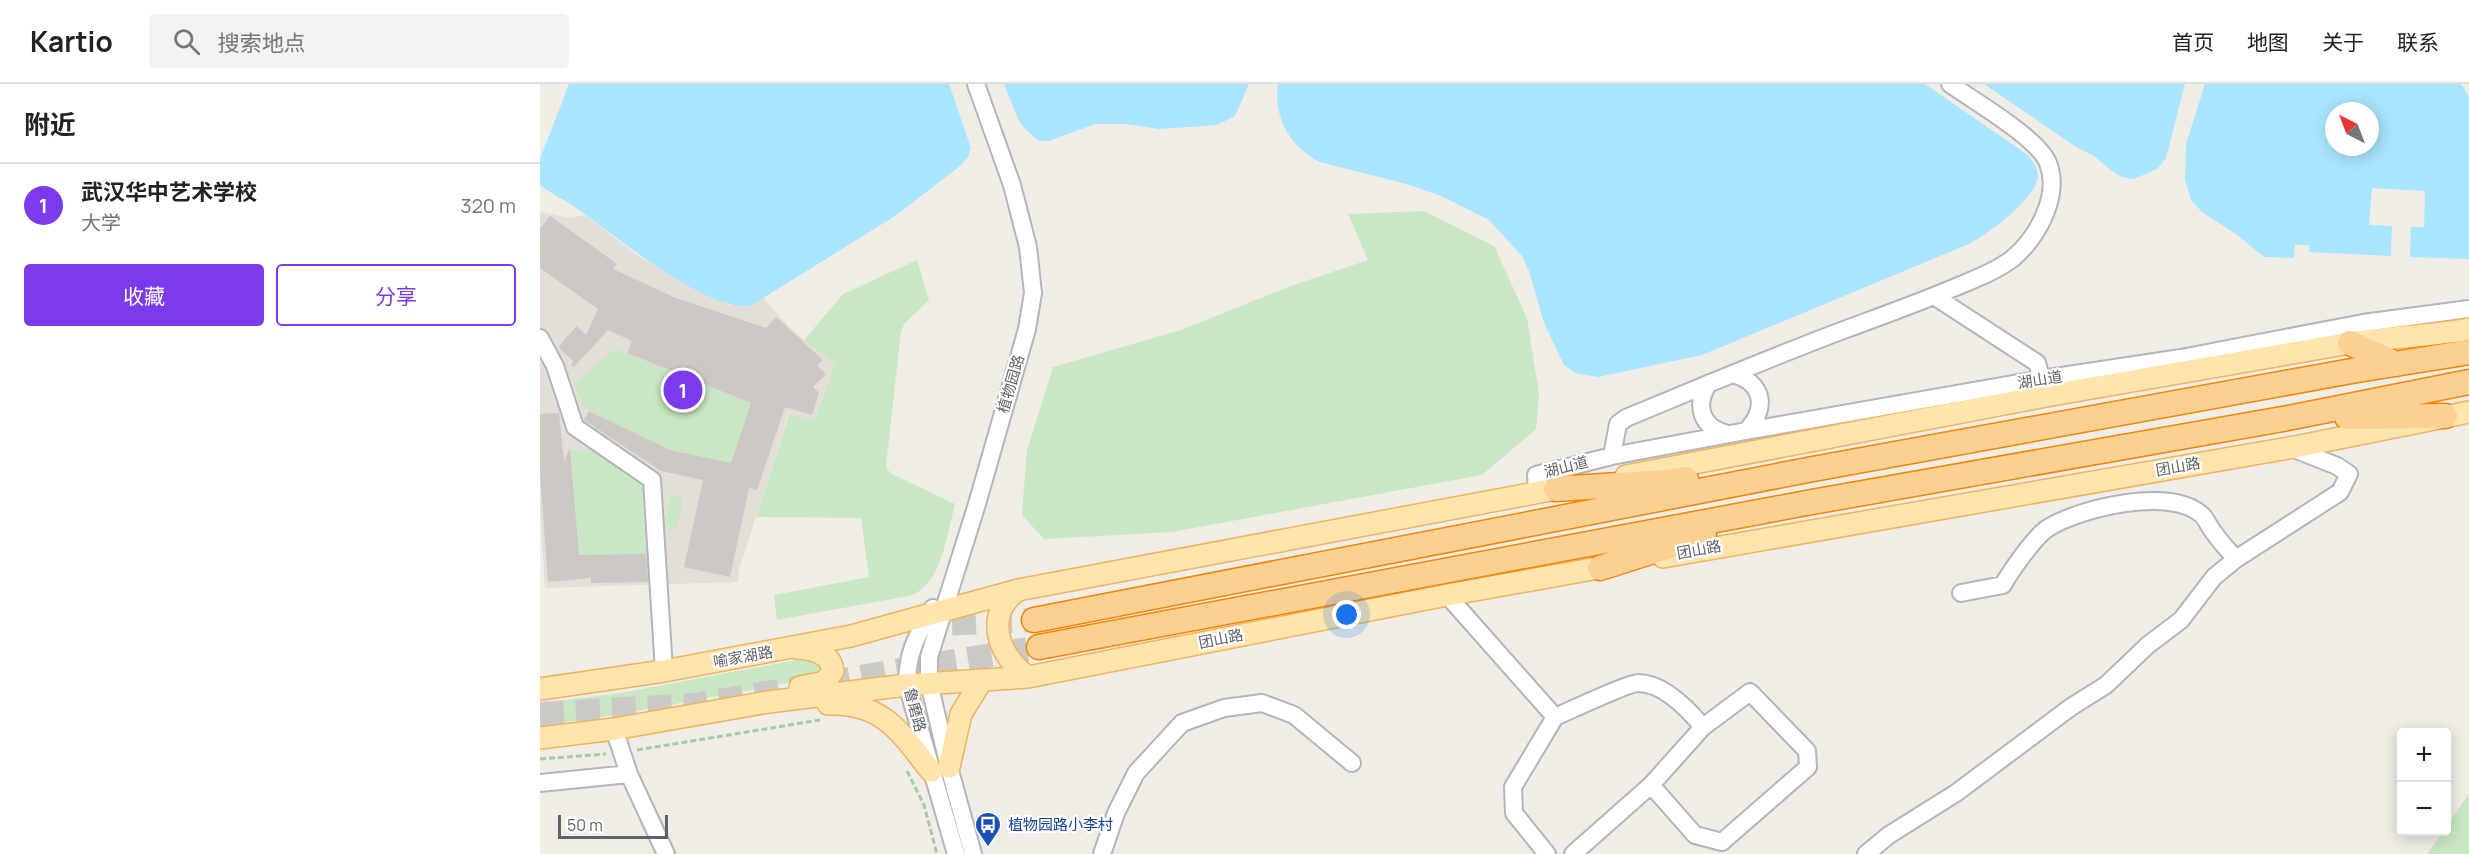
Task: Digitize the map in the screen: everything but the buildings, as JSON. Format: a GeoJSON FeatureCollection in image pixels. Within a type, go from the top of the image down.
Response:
{"type":"FeatureCollection","features":[{"type":"Feature","properties":{"kind":"highway"},"geometry":{"type":"LineString","coordinates":[[2350,343],[2396,364],[2469,352]]}},
{"type":"Feature","properties":{"kind":"highway"},"geometry":{"type":"LineString","coordinates":[[1034,620],[1813,469],[2373,354]]}},
{"type":"Feature","properties":{"kind":"highway","name":"团山路"},"geometry":{"type":"LineString","coordinates":[[1039,647],[1812,502],[2288,418],[2469,382]]}},
{"type":"Feature","properties":{"kind":"highway"},"geometry":{"type":"LineString","coordinates":[[2288,418],[2445,416]]}},
{"type":"Feature","properties":{"kind":"highway"},"geometry":{"type":"LineString","coordinates":[[1547,490],[1665,482],[1798,459],[1813,469]]}},
{"type":"Feature","properties":{"kind":"highway"},"geometry":{"type":"LineString","coordinates":[[1600,568],[1812,502]]}},
{"type":"Feature","properties":{"kind":"main road"},"geometry":{"type":"LineString","coordinates":[[2373,354],[2469,328]]}},
{"type":"Feature","properties":{"kind":"main road"},"geometry":{"type":"LineString","coordinates":[[936,612],[1018,590],[1547,490],[2044,388],[2350,343]]}},
{"type":"Feature","properties":{"kind":"main road","name":"团山路"},"geometry":{"type":"LineString","coordinates":[[929,683],[1028,677],[1447,595],[2300,446],[2469,412]]}},
{"type":"Feature","properties":{"kind":"main road"},"geometry":{"type":"LineString","coordinates":[[1018,590],[1008,597],[1000,610],[999,636],[1008,659],[1028,677]]}},
{"type":"Feature","properties":{"kind":"main road","name":"喻家湖路"},"geometry":{"type":"LineString","coordinates":[[540,689],[664,671],[791,648],[851,636],[936,612]]}},
{"type":"Feature","properties":{"kind":"main road"},"geometry":{"type":"LineString","coordinates":[[768,702],[777,692],[825,682],[832,676],[832,666],[825,655],[809,649],[791,648]]}},
{"type":"Feature","properties":{"kind":"main road"},"geometry":{"type":"LineString","coordinates":[[768,702],[780,710],[829,704],[864,707],[877,713],[940,769],[965,705],[982,680]]}},
{"type":"Feature","properties":{"kind":"main road"},"geometry":{"type":"LineString","coordinates":[[540,738],[614,729],[768,702],[929,683]]}},
{"type":"Feature","properties":{"kind":"street","name":"植物园路"},"geometry":{"type":"LineString","coordinates":[[929,683],[929,657],[936,612],[955,574],[1027,329],[1033,293],[1028,247],[1012,185],[976,84]]}},
{"type":"Feature","properties":{"kind":"street"},"geometry":{"type":"LineString","coordinates":[[1612,456],[1616,430],[1622,420],[1770,357],[1934,296],[2001,267],[2019,252],[2035,233],[2049,202],[2051,184],[2048,163],[2038,148],[1950,84]]}},
{"type":"Feature","properties":{"kind":"street"},"geometry":{"type":"LineString","coordinates":[[1934,296],[2037,363],[2044,388]]}},
{"type":"Feature","properties":{"kind":"street","name":"湖山道"},"geometry":{"type":"LineString","coordinates":[[1547,490],[1536,475],[1612,456],[1746,431],[2044,388],[2181,358],[2363,323],[2469,309]]}},
{"type":"Feature","properties":{"kind":"street"},"geometry":{"type":"LineString","coordinates":[[540,338],[555,366],[575,427],[652,480],[664,671]]}},
{"type":"Feature","properties":{"kind":"street"},"geometry":{"type":"LineString","coordinates":[[1732,374],[1749,381],[1759,397],[1758,416],[1746,431]]}},
{"type":"Feature","properties":{"kind":"street"},"geometry":{"type":"LineString","coordinates":[[1709,383],[1702,393],[1701,411],[1710,427],[1728,434]]}},
{"type":"Feature","properties":{"kind":"street"},"geometry":{"type":"LineString","coordinates":[[1866,854],[1889,835],[1990,768],[2071,707],[2106,685],[2148,645],[2181,620],[2214,578],[2236,558],[2340,492],[2349,474],[2337,466],[2299,451],[2300,446]]}},
{"type":"Feature","properties":{"kind":"street"},"geometry":{"type":"LineString","coordinates":[[1960,593],[2003,585],[2046,529],[2071,516],[2105,507],[2136,503],[2161,501],[2186,507],[2202,515],[2216,536],[2236,558]]}},
{"type":"Feature","properties":{"kind":"street"},"geometry":{"type":"LineString","coordinates":[[1447,595],[1555,717]]}},
{"type":"Feature","properties":{"kind":"street","name":"鲁磨路"},"geometry":{"type":"LineString","coordinates":[[936,612],[910,651],[908,685],[973,854]]}},
{"type":"Feature","properties":{"kind":"street","name":"鲁磨路"},"geometry":{"type":"LineString","coordinates":[[929,683],[940,769],[956,854]]}},
{"type":"Feature","properties":{"kind":"street"},"geometry":{"type":"LineString","coordinates":[[1547,854],[1514,813],[1513,787],[1555,717],[1637,683],[1666,692],[1693,715],[1702,727]]}},
{"type":"Feature","properties":{"kind":"street"},"geometry":{"type":"LineString","coordinates":[[1573,854],[1651,785],[1702,727],[1750,692],[1807,751],[1808,767],[1722,842],[1695,835],[1651,785]]}},
{"type":"Feature","properties":{"kind":"street"},"geometry":{"type":"LineString","coordinates":[[1102,854],[1116,813],[1136,773],[1182,723],[1224,708],[1262,703],[1294,715],[1352,763]]}},
{"type":"Feature","properties":{"kind":"street"},"geometry":{"type":"LineString","coordinates":[[614,729],[629,774],[666,854]]}},
{"type":"Feature","properties":{"kind":"street"},"geometry":{"type":"LineString","coordinates":[[540,783],[629,774]]}},
{"type":"Feature","properties":{"kind":"path"},"geometry":{"type":"LineString","coordinates":[[540,759],[622,752],[822,720]]}},
{"type":"Feature","properties":{"kind":"path"},"geometry":{"type":"LineString","coordinates":[[906,768],[924,805],[938,854]]}},
{"type":"Feature","properties":{"kind":"shaded area"},"geometry":{"type":"Polygon","coordinates":[[[540,212],[570,218],[585,215],[637,255],[696,289],[730,305],[752,305],[763,297],[789,327],[835,365],[814,421],[788,416],[739,570],[738,582],[545,588],[540,507],[540,212]]]}},
{"type":"Feature","properties":{"kind":"green space"},"geometry":{"type":"Polygon","coordinates":[[[1424,211],[1494,246],[1527,318],[1539,394],[1536,429],[1482,475],[1172,532],[1044,539],[1022,515],[1027,450],[1053,367],[1181,330],[1291,286],[1368,260],[1348,214],[1424,211]]]}},
{"type":"Feature","properties":{"kind":"green space"},"geometry":{"type":"Polygon","coordinates":[[[917,260],[929,300],[905,323],[901,331],[886,466],[890,473],[955,504],[946,543],[936,570],[920,590],[909,596],[777,620],[774,595],[869,577],[861,518],[756,517],[789,415],[814,421],[835,365],[804,340],[843,294],[917,260]]]}},
{"type":"Feature","properties":{"kind":"green space"},"geometry":{"type":"Polygon","coordinates":[[[615,349],[751,403],[731,463],[670,450],[584,408],[574,383],[615,349]]]}},
{"type":"Feature","properties":{"kind":"green space"},"geometry":{"type":"Polygon","coordinates":[[[571,449],[608,455],[642,482],[646,554],[579,556],[571,449]]]}},
{"type":"Feature","properties":{"kind":"green space"},"geometry":{"type":"Polygon","coordinates":[[[670,496],[683,498],[677,528],[664,526],[670,496]]]}},
{"type":"Feature","properties":{"kind":"green space"},"geometry":{"type":"Polygon","coordinates":[[[811,657],[823,668],[819,677],[627,713],[540,726],[540,703],[621,693],[811,657]]]}},
{"type":"Feature","properties":{"kind":"green space"},"geometry":{"type":"Polygon","coordinates":[[[2469,793],[2469,854],[2427,854],[2440,836],[2451,836],[2451,820],[2469,793]]]}},
{"type":"Feature","properties":{"kind":"water"},"geometry":{"type":"Polygon","coordinates":[[[569,84],[949,84],[971,148],[968,157],[960,166],[895,216],[752,305],[734,305],[712,298],[661,269],[575,207],[540,185],[540,159],[569,84]]]}},
{"type":"Feature","properties":{"kind":"water"},"geometry":{"type":"Polygon","coordinates":[[[1004,84],[1249,84],[1235,116],[1217,125],[1160,129],[1125,124],[1095,124],[1049,141],[1039,141],[1024,128],[1018,119],[1004,84]]]}},
{"type":"Feature","properties":{"kind":"water"},"geometry":{"type":"Polygon","coordinates":[[[1278,84],[1925,84],[2028,155],[2036,167],[2038,176],[2029,195],[2010,215],[1969,244],[1702,355],[1598,377],[1575,373],[1564,365],[1544,323],[1529,271],[1522,256],[1489,220],[1441,196],[1410,185],[1320,162],[1309,156],[1292,139],[1281,119],[1278,108],[1278,84]]]}},
{"type":"Feature","properties":{"kind":"water"},"geometry":{"type":"Polygon","coordinates":[[[1984,84],[2185,84],[2166,158],[2157,169],[2134,179],[2122,177],[2112,171],[2094,156],[2076,147],[1984,84]]]}},
{"type":"Feature","properties":{"kind":"water"},"geometry":{"type":"Polygon","coordinates":[[[2205,84],[2461,84],[2469,97],[2469,259],[2410,257],[2411,227],[2424,227],[2425,191],[2372,188],[2369,225],[2392,226],[2391,256],[2309,252],[2309,245],[2295,245],[2294,258],[2264,257],[2236,234],[2203,213],[2191,200],[2185,180],[2186,144],[2205,84]]]}},
{"type":"Feature","properties":{"kind":"tunnel"},"geometry":{"type":"LineString","coordinates":[[916,625],[1034,620]]}},
{"type":"Feature","properties":{"kind":"tunnel"},"geometry":{"type":"LineString","coordinates":[[540,714],[694,705],[1039,647]]}},
{"type":"Feature","properties":{"kind":"place","name":"武汉华中艺术学校"},"geometry":{"type":"Point","coordinates":[683,390]}},
{"type":"Feature","properties":{"kind":"place","name":"植物园路小李村"},"geometry":{"type":"Point","coordinates":[988,848]}}]}
